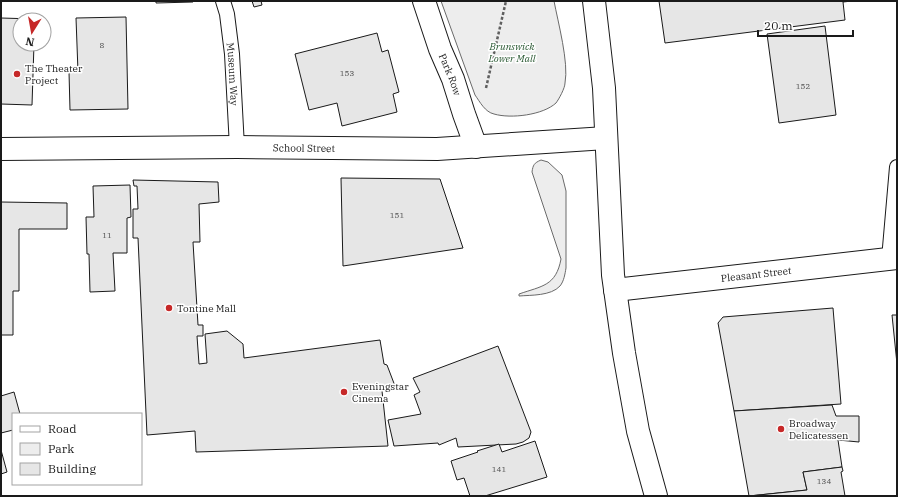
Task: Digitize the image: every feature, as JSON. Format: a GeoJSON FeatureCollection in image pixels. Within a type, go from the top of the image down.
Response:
{"type":"FeatureCollection","features":[{"type":"Feature","properties":{"kind":"street","name":"Park Row"},"geometry":{"type":"LineString","coordinates":[[424,1],[476,147]]}},
{"type":"Feature","properties":{"kind":"street"},"geometry":{"type":"LineString","coordinates":[[594,3],[604,83],[615,290],[624,353],[638,431],[656,496]]}},
{"type":"Feature","properties":{"kind":"street","name":"School Street"},"geometry":{"type":"LineString","coordinates":[[1,149],[237,147],[437,149],[606,138]]}},
{"type":"Feature","properties":{"kind":"street","name":"Pleasant Street"},"geometry":{"type":"LineString","coordinates":[[615,290],[893,259]]}},
{"type":"Feature","properties":{"kind":"lane","name":"Museum Way"},"geometry":{"type":"LineString","coordinates":[[222,1],[227,14],[232,54],[237,147]]}},
{"type":"Feature","properties":{"kind":"lane"},"geometry":{"type":"LineString","coordinates":[[893,259],[897,167]]}},
{"type":"Feature","properties":{"kind":"path"},"geometry":{"type":"LineString","coordinates":[[485,91],[506,1]]}},
{"type":"Feature","properties":{"kind":"green space","name":"Brunswick Lower Mall"},"geometry":{"type":"Polygon","coordinates":[[[441,1],[554,1],[566,65],[565,85],[556,103],[535,113],[518,116],[494,114],[485,109],[475,95],[441,1]]]}},
{"type":"Feature","properties":{"kind":"green space"},"geometry":{"type":"Polygon","coordinates":[[[541,160],[548,162],[562,175],[566,191],[566,268],[560,286],[551,292],[519,296],[519,294],[541,287],[552,280],[559,268],[561,259],[532,172],[534,164],[541,160]]]}},
{"type":"Feature","properties":{"kind":"building"},"geometry":{"type":"Polygon","coordinates":[[[156,1],[193,1],[193,2],[156,3],[156,1]]]}},
{"type":"Feature","properties":{"kind":"building"},"geometry":{"type":"Polygon","coordinates":[[[252,1],[261,1],[262,5],[254,7],[252,1]]]}},
{"type":"Feature","properties":{"kind":"building"},"geometry":{"type":"Polygon","coordinates":[[[659,1],[852,1],[843,2],[845,20],[665,43],[659,1]]]}},
{"type":"Feature","properties":{"kind":"building"},"geometry":{"type":"Polygon","coordinates":[[[126,17],[128,109],[70,110],[69,72],[78,72],[76,18],[126,17]]]}},
{"type":"Feature","properties":{"kind":"building","name":"The Theater Project"},"geometry":{"type":"Polygon","coordinates":[[[1,18],[12,18],[12,52],[34,52],[32,105],[1,104],[1,18]]]}},
{"type":"Feature","properties":{"kind":"building"},"geometry":{"type":"Polygon","coordinates":[[[825,26],[836,115],[779,123],[767,34],[825,26]]]}},
{"type":"Feature","properties":{"kind":"building"},"geometry":{"type":"Polygon","coordinates":[[[377,33],[382,52],[388,50],[399,92],[393,94],[397,112],[342,126],[337,103],[309,110],[295,54],[377,33]]]}},
{"type":"Feature","properties":{"kind":"building"},"geometry":{"type":"Polygon","coordinates":[[[341,178],[440,179],[463,248],[343,266],[341,178]]]}},
{"type":"Feature","properties":{"kind":"building","name":"Tontine Mall"},"geometry":{"type":"Polygon","coordinates":[[[133,180],[218,182],[219,202],[199,204],[200,242],[193,242],[198,325],[203,325],[203,336],[197,336],[199,364],[207,363],[205,334],[227,331],[243,344],[244,358],[380,340],[384,364],[387,365],[395,386],[382,391],[388,446],[196,452],[195,431],[147,435],[138,238],[133,238],[133,209],[138,209],[137,186],[134,186],[133,180]]]}},
{"type":"Feature","properties":{"kind":"building"},"geometry":{"type":"Polygon","coordinates":[[[130,185],[131,217],[127,218],[127,253],[113,253],[115,291],[90,292],[86,217],[94,217],[93,186],[130,185]]]}},
{"type":"Feature","properties":{"kind":"building"},"geometry":{"type":"Polygon","coordinates":[[[1,202],[67,203],[67,229],[19,229],[19,291],[13,291],[13,335],[1,335],[1,202]]]}},
{"type":"Feature","properties":{"kind":"building"},"geometry":{"type":"Polygon","coordinates":[[[833,308],[841,404],[734,411],[718,323],[723,317],[833,308]]]}},
{"type":"Feature","properties":{"kind":"building"},"geometry":{"type":"Polygon","coordinates":[[[892,315],[897,315],[897,364],[892,315]]]}},
{"type":"Feature","properties":{"kind":"building"},"geometry":{"type":"Polygon","coordinates":[[[498,346],[531,432],[529,438],[516,444],[458,447],[456,438],[439,445],[438,443],[394,446],[388,420],[421,414],[414,395],[420,392],[413,378],[498,346]]]}},
{"type":"Feature","properties":{"kind":"building"},"geometry":{"type":"Polygon","coordinates":[[[14,392],[20,413],[12,413],[12,430],[1,433],[1,396],[14,392]]]}},
{"type":"Feature","properties":{"kind":"building"},"geometry":{"type":"Polygon","coordinates":[[[832,405],[836,416],[859,416],[859,442],[838,440],[842,467],[803,472],[807,490],[749,496],[734,411],[832,405]]]}},
{"type":"Feature","properties":{"kind":"building"},"geometry":{"type":"Polygon","coordinates":[[[535,441],[547,477],[485,496],[470,496],[464,478],[457,480],[451,461],[499,444],[502,452],[535,441]]]}},
{"type":"Feature","properties":{"kind":"building"},"geometry":{"type":"Polygon","coordinates":[[[1,450],[7,472],[1,474],[1,450]]]}},
{"type":"Feature","properties":{"kind":"building"},"geometry":{"type":"Polygon","coordinates":[[[842,467],[843,471],[841,472],[845,496],[749,496],[807,490],[803,472],[842,467]]]}},
{"type":"Feature","properties":{"kind":"place","name":"The Theater Project"},"geometry":{"type":"Point","coordinates":[17,74]}},
{"type":"Feature","properties":{"kind":"place","name":"Tontine Mall"},"geometry":{"type":"Point","coordinates":[169,308]}},
{"type":"Feature","properties":{"kind":"place","name":"Eveningstar Cinema"},"geometry":{"type":"Point","coordinates":[344,392]}},
{"type":"Feature","properties":{"kind":"place","name":"Broadway Delicatessen"},"geometry":{"type":"Point","coordinates":[781,429]}}]}
